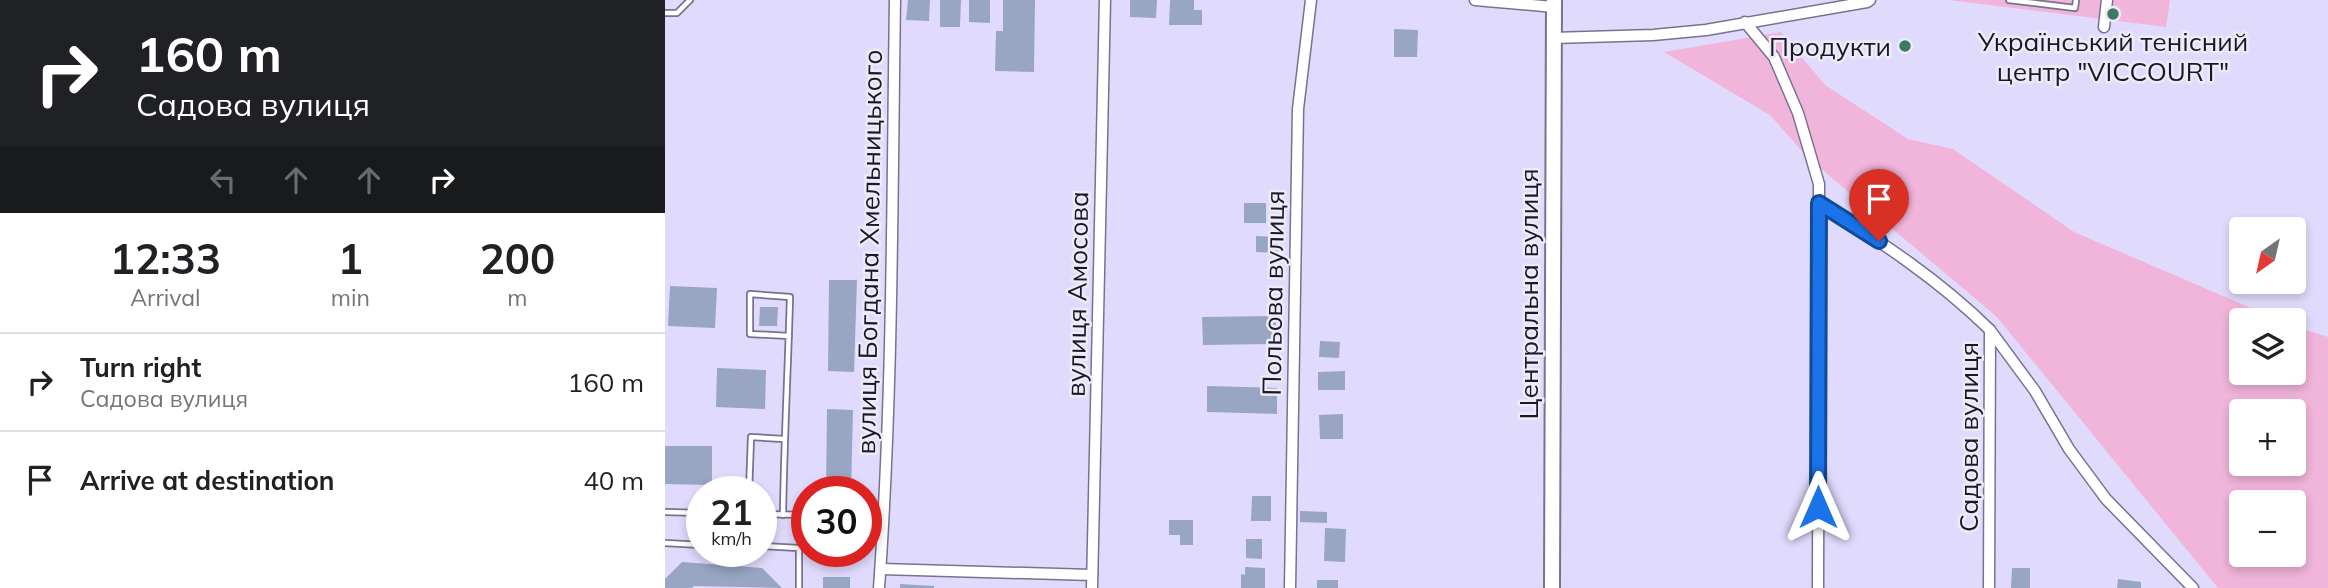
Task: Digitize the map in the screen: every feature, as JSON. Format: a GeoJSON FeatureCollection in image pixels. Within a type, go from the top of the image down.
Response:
{"type":"FeatureCollection","features":[{"type":"Feature","properties":{"kind":"main road","name":"Центральна вулиця"},"geometry":{"type":"LineString","coordinates":[[1552,588],[1553,4]]}},
{"type":"Feature","properties":{"kind":"street","name":"вулиця Богдана Хмельницького"},"geometry":{"type":"LineString","coordinates":[[880,588],[891,273],[895,0]]}},
{"type":"Feature","properties":{"kind":"street","name":"вулиця Амосова"},"geometry":{"type":"LineString","coordinates":[[1092,588],[1105,0]]}},
{"type":"Feature","properties":{"kind":"street","name":"Польова вулиця"},"geometry":{"type":"LineString","coordinates":[[1290,588],[1298,108],[1311,0]]}},
{"type":"Feature","properties":{"kind":"street"},"geometry":{"type":"LineString","coordinates":[[1475,0],[1553,4]]}},
{"type":"Feature","properties":{"kind":"street"},"geometry":{"type":"LineString","coordinates":[[1553,38],[1653,35],[1706,30],[1870,0]]}},
{"type":"Feature","properties":{"kind":"street"},"geometry":{"type":"LineString","coordinates":[[2104,27],[2107,0]]}},
{"type":"Feature","properties":{"kind":"street"},"geometry":{"type":"LineString","coordinates":[[1745,22],[1774,57],[1798,113],[1819,184],[1818,588]]}},
{"type":"Feature","properties":{"kind":"street","name":"Садова вулиця"},"geometry":{"type":"LineString","coordinates":[[1819,203],[1899,254],[1962,303],[1990,330],[1989,588]]}},
{"type":"Feature","properties":{"kind":"street"},"geometry":{"type":"LineString","coordinates":[[1990,330],[2035,391],[2069,449],[2106,499],[2193,588]]}},
{"type":"Feature","properties":{"kind":"street"},"geometry":{"type":"LineString","coordinates":[[881,569],[1092,575]]}},
{"type":"Feature","properties":{"kind":"lane"},"geometry":{"type":"LineString","coordinates":[[665,13],[677,13],[689,0]]}},
{"type":"Feature","properties":{"kind":"lane"},"geometry":{"type":"LineString","coordinates":[[2009,0],[2075,8],[2076,0]]}},
{"type":"Feature","properties":{"kind":"lane"},"geometry":{"type":"LineString","coordinates":[[783,515],[784,439],[789,336],[790,297],[750,295],[750,334],[789,336]]}},
{"type":"Feature","properties":{"kind":"lane"},"geometry":{"type":"LineString","coordinates":[[750,476],[751,437],[784,439]]}},
{"type":"Feature","properties":{"kind":"lane"},"geometry":{"type":"LineString","coordinates":[[665,512],[686,513]]}},
{"type":"Feature","properties":{"kind":"lane"},"geometry":{"type":"LineString","coordinates":[[777,515],[791,515]]}},
{"type":"Feature","properties":{"kind":"lane"},"geometry":{"type":"LineString","coordinates":[[665,544],[686,545]]}},
{"type":"Feature","properties":{"kind":"lane"},"geometry":{"type":"LineString","coordinates":[[777,547],[799,548],[799,588]]}},
{"type":"Feature","properties":{"kind":"shaded area","name":"Український тенісний центр \"VICCOURT\""},"geometry":{"type":"Polygon","coordinates":[[[1949,0],[2170,0],[2166,27],[1949,0]]]}},
{"type":"Feature","properties":{"kind":"shaded area"},"geometry":{"type":"Polygon","coordinates":[[[1781,32],[1825,85],[1908,139],[1953,149],[2074,232],[2251,308],[2229,308],[2229,385],[2306,385],[2306,330],[2328,337],[2328,588],[2218,588],[1996,316],[1807,157],[1770,115],[1664,52],[1781,32]]]}},
{"type":"Feature","properties":{"kind":"building"},"geometry":{"type":"Polygon","coordinates":[[[908,0],[930,0],[929,21],[906,20],[908,0]]]}},
{"type":"Feature","properties":{"kind":"building"},"geometry":{"type":"Polygon","coordinates":[[[940,0],[961,0],[960,27],[940,27],[940,0]]]}},
{"type":"Feature","properties":{"kind":"building"},"geometry":{"type":"Polygon","coordinates":[[[969,0],[990,0],[990,23],[969,22],[969,0]]]}},
{"type":"Feature","properties":{"kind":"building"},"geometry":{"type":"Polygon","coordinates":[[[1003,0],[1035,0],[1034,72],[995,71],[996,31],[1003,31],[1003,0]]]}},
{"type":"Feature","properties":{"kind":"building"},"geometry":{"type":"Polygon","coordinates":[[[1130,0],[1157,0],[1156,18],[1130,17],[1130,0]]]}},
{"type":"Feature","properties":{"kind":"building"},"geometry":{"type":"Polygon","coordinates":[[[1170,0],[1194,0],[1194,10],[1202,10],[1202,25],[1169,25],[1170,0]]]}},
{"type":"Feature","properties":{"kind":"building"},"geometry":{"type":"Polygon","coordinates":[[[1394,29],[1418,30],[1417,57],[1394,57],[1394,29]]]}},
{"type":"Feature","properties":{"kind":"building"},"geometry":{"type":"Polygon","coordinates":[[[1244,203],[1266,203],[1266,223],[1244,223],[1244,203]]]}},
{"type":"Feature","properties":{"kind":"building"},"geometry":{"type":"Polygon","coordinates":[[[1256,236],[1278,237],[1278,253],[1256,252],[1256,236]]]}},
{"type":"Feature","properties":{"kind":"building"},"geometry":{"type":"Polygon","coordinates":[[[829,280],[857,280],[854,372],[828,371],[829,280]]]}},
{"type":"Feature","properties":{"kind":"building"},"geometry":{"type":"Polygon","coordinates":[[[670,286],[717,288],[715,328],[668,326],[670,286]]]}},
{"type":"Feature","properties":{"kind":"building"},"geometry":{"type":"Polygon","coordinates":[[[760,307],[778,307],[777,326],[759,326],[760,307]]]}},
{"type":"Feature","properties":{"kind":"building"},"geometry":{"type":"Polygon","coordinates":[[[1276,316],[1276,344],[1203,345],[1202,317],[1276,316]]]}},
{"type":"Feature","properties":{"kind":"building"},"geometry":{"type":"Polygon","coordinates":[[[1320,341],[1340,342],[1339,358],[1319,357],[1320,341]]]}},
{"type":"Feature","properties":{"kind":"building"},"geometry":{"type":"Polygon","coordinates":[[[717,368],[766,370],[765,409],[716,407],[717,368]]]}},
{"type":"Feature","properties":{"kind":"building"},"geometry":{"type":"Polygon","coordinates":[[[1345,371],[1345,390],[1318,390],[1318,372],[1345,371]]]}},
{"type":"Feature","properties":{"kind":"building"},"geometry":{"type":"Polygon","coordinates":[[[1207,386],[1277,388],[1277,414],[1207,412],[1207,386]]]}},
{"type":"Feature","properties":{"kind":"building"},"geometry":{"type":"Polygon","coordinates":[[[827,409],[853,410],[851,476],[826,476],[827,409]]]}},
{"type":"Feature","properties":{"kind":"building"},"geometry":{"type":"Polygon","coordinates":[[[1343,414],[1343,439],[1320,439],[1319,415],[1343,414]]]}},
{"type":"Feature","properties":{"kind":"building"},"geometry":{"type":"Polygon","coordinates":[[[665,446],[712,446],[712,476],[686,476],[686,484],[665,484],[665,446]]]}},
{"type":"Feature","properties":{"kind":"building"},"geometry":{"type":"Polygon","coordinates":[[[1252,496],[1271,496],[1271,521],[1251,521],[1252,496]]]}},
{"type":"Feature","properties":{"kind":"building"},"geometry":{"type":"Polygon","coordinates":[[[1300,511],[1327,512],[1327,523],[1300,522],[1300,511]]]}},
{"type":"Feature","properties":{"kind":"building"},"geometry":{"type":"Polygon","coordinates":[[[1169,520],[1193,520],[1193,545],[1180,545],[1180,535],[1169,535],[1169,520]]]}},
{"type":"Feature","properties":{"kind":"building"},"geometry":{"type":"Polygon","coordinates":[[[1325,528],[1346,529],[1345,562],[1324,561],[1325,528]]]}},
{"type":"Feature","properties":{"kind":"building"},"geometry":{"type":"Polygon","coordinates":[[[1246,539],[1262,539],[1262,559],[1246,558],[1246,539]]]}},
{"type":"Feature","properties":{"kind":"building"},"geometry":{"type":"Polygon","coordinates":[[[682,562],[686,562],[686,567],[762,568],[782,588],[665,588],[665,579],[682,562]]]}},
{"type":"Feature","properties":{"kind":"building"},"geometry":{"type":"Polygon","coordinates":[[[1245,567],[1265,568],[1265,588],[1241,588],[1241,574],[1245,575],[1245,567]]]}},
{"type":"Feature","properties":{"kind":"building"},"geometry":{"type":"Polygon","coordinates":[[[2012,568],[2030,568],[2030,588],[2011,588],[2012,568]]]}},
{"type":"Feature","properties":{"kind":"building"},"geometry":{"type":"Polygon","coordinates":[[[823,577],[850,577],[850,588],[823,588],[823,577]]]}},
{"type":"Feature","properties":{"kind":"building"},"geometry":{"type":"Polygon","coordinates":[[[2118,579],[2141,582],[2141,588],[2117,588],[2118,579]]]}},
{"type":"Feature","properties":{"kind":"building"},"geometry":{"type":"Polygon","coordinates":[[[1317,580],[1338,580],[1338,588],[1317,588],[1317,580]]]}},
{"type":"Feature","properties":{"kind":"building"},"geometry":{"type":"Polygon","coordinates":[[[900,584],[934,586],[934,588],[900,588],[900,584]]]}},
{"type":"Feature","properties":{"kind":"place","name":"Український тенісний центр \"VICCOURT\""},"geometry":{"type":"Point","coordinates":[2113,14]}},
{"type":"Feature","properties":{"kind":"place","name":"Продукти"},"geometry":{"type":"Point","coordinates":[1905,46]}},
{"type":"Feature","properties":{"kind":"route"},"geometry":{"type":"LineString","coordinates":[[1818,507],[1819,203],[1879,241]]}}]}
